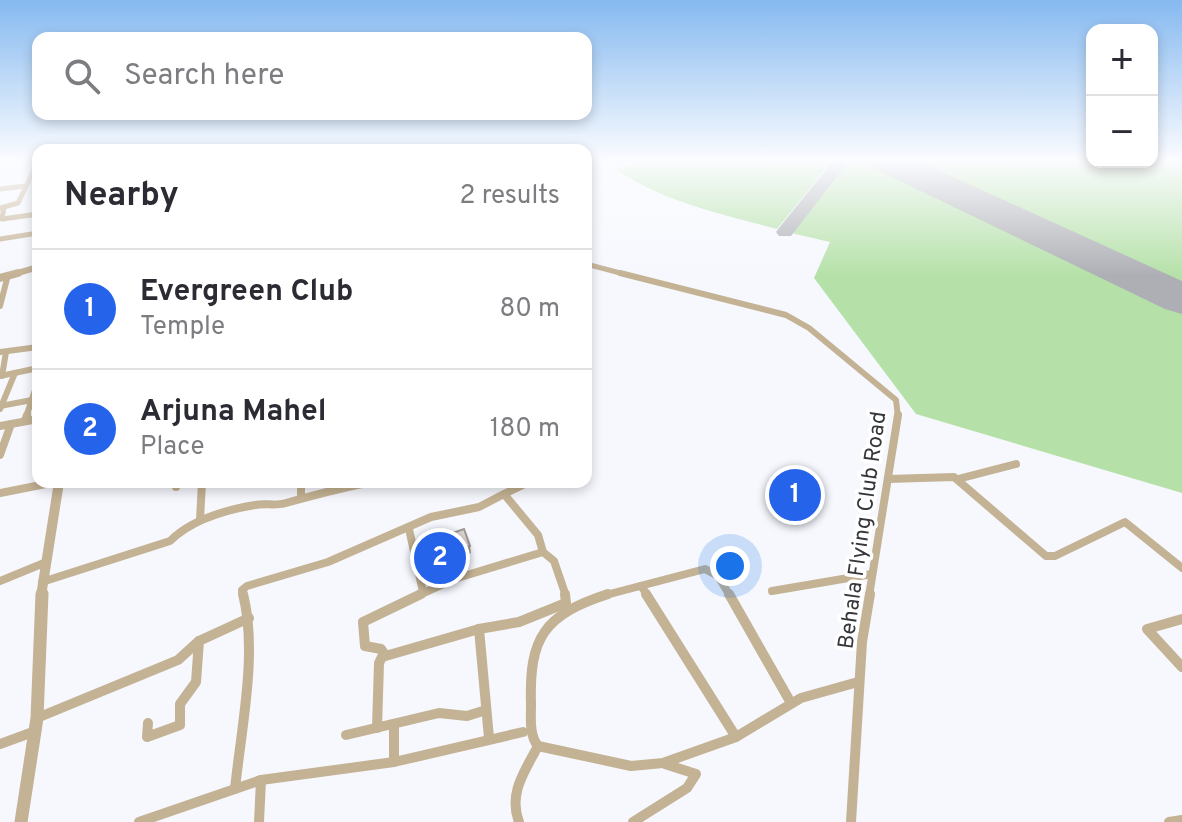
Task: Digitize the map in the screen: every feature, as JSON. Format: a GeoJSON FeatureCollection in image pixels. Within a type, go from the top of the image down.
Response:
{"type":"FeatureCollection","features":[{"type":"Feature","properties":{"kind":"street"},"geometry":{"type":"LineString","coordinates":[[19,199],[18,203],[2,207],[2,219],[32,215]]}},
{"type":"Feature","properties":{"kind":"street"},"geometry":{"type":"LineString","coordinates":[[0,239],[32,234]]}},
{"type":"Feature","properties":{"kind":"street","name":"Behala Flying Club Road"},"geometry":{"type":"LineString","coordinates":[[592,266],[747,307],[770,310],[809,328],[896,400],[898,417],[858,682],[851,822]]}},
{"type":"Feature","properties":{"kind":"street"},"geometry":{"type":"LineString","coordinates":[[0,306],[4,276],[32,269]]}},
{"type":"Feature","properties":{"kind":"street"},"geometry":{"type":"LineString","coordinates":[[32,348],[3,352],[1,376],[32,369]]}},
{"type":"Feature","properties":{"kind":"street"},"geometry":{"type":"LineString","coordinates":[[0,407],[15,373]]}},
{"type":"Feature","properties":{"kind":"street"},"geometry":{"type":"LineString","coordinates":[[0,407],[32,400]]}},
{"type":"Feature","properties":{"kind":"street"},"geometry":{"type":"LineString","coordinates":[[25,421],[32,400]]}},
{"type":"Feature","properties":{"kind":"street"},"geometry":{"type":"LineString","coordinates":[[0,426],[32,420]]}},
{"type":"Feature","properties":{"kind":"street"},"geometry":{"type":"LineString","coordinates":[[0,455],[11,424]]}},
{"type":"Feature","properties":{"kind":"street"},"geometry":{"type":"LineString","coordinates":[[888,479],[958,479],[1016,464]]}},
{"type":"Feature","properties":{"kind":"street"},"geometry":{"type":"LineString","coordinates":[[958,479],[1046,556],[1055,556],[1125,522],[1182,568]]}},
{"type":"Feature","properties":{"kind":"street"},"geometry":{"type":"LineString","coordinates":[[0,493],[32,487]]}},
{"type":"Feature","properties":{"kind":"street"},"geometry":{"type":"LineString","coordinates":[[21,822],[36,725],[44,563],[57,488]]}},
{"type":"Feature","properties":{"kind":"street"},"geometry":{"type":"LineString","coordinates":[[200,520],[202,488]]}},
{"type":"Feature","properties":{"kind":"street"},"geometry":{"type":"LineString","coordinates":[[301,488],[301,497]]}},
{"type":"Feature","properties":{"kind":"street"},"geometry":{"type":"LineString","coordinates":[[42,582],[170,541],[181,528],[200,520],[255,505],[284,504],[343,488]]}},
{"type":"Feature","properties":{"kind":"street"},"geometry":{"type":"LineString","coordinates":[[235,789],[246,692],[249,618],[241,594],[247,586],[328,562],[431,517],[479,507],[516,488]]}},
{"type":"Feature","properties":{"kind":"street"},"geometry":{"type":"LineString","coordinates":[[377,728],[379,663],[385,655],[479,629],[519,622],[566,603],[554,561],[543,552],[538,535],[504,494]]}},
{"type":"Feature","properties":{"kind":"street"},"geometry":{"type":"LineString","coordinates":[[409,529],[423,592]]}},
{"type":"Feature","properties":{"kind":"street"},"geometry":{"type":"LineString","coordinates":[[385,655],[381,649],[365,646],[363,622],[423,592],[484,567],[543,552]]}},
{"type":"Feature","properties":{"kind":"street"},"geometry":{"type":"LineString","coordinates":[[0,581],[44,563]]}},
{"type":"Feature","properties":{"kind":"street"},"geometry":{"type":"LineString","coordinates":[[791,703],[713,571],[705,569],[578,605],[552,619],[542,631],[529,680],[532,739],[538,746],[631,766],[663,763],[736,737],[791,703],[814,693],[858,682]]}},
{"type":"Feature","properties":{"kind":"street"},"geometry":{"type":"LineString","coordinates":[[772,591],[872,574]]}},
{"type":"Feature","properties":{"kind":"street"},"geometry":{"type":"LineString","coordinates":[[641,586],[736,737]]}},
{"type":"Feature","properties":{"kind":"street"},"geometry":{"type":"LineString","coordinates":[[0,744],[178,660],[199,641],[249,618]]}},
{"type":"Feature","properties":{"kind":"street"},"geometry":{"type":"LineString","coordinates":[[1182,619],[1147,629],[1182,667]]}},
{"type":"Feature","properties":{"kind":"street"},"geometry":{"type":"LineString","coordinates":[[479,629],[489,738]]}},
{"type":"Feature","properties":{"kind":"street"},"geometry":{"type":"LineString","coordinates":[[148,723],[147,737],[180,725],[180,704],[196,682],[199,641]]}},
{"type":"Feature","properties":{"kind":"street"},"geometry":{"type":"LineString","coordinates":[[346,735],[439,713],[467,716],[486,710]]}},
{"type":"Feature","properties":{"kind":"street"},"geometry":{"type":"LineString","coordinates":[[394,724],[394,762]]}},
{"type":"Feature","properties":{"kind":"street"},"geometry":{"type":"LineString","coordinates":[[139,822],[261,780],[394,762],[523,732]]}},
{"type":"Feature","properties":{"kind":"street"},"geometry":{"type":"LineString","coordinates":[[519,822],[513,810],[513,795],[538,746]]}},
{"type":"Feature","properties":{"kind":"street"},"geometry":{"type":"LineString","coordinates":[[633,822],[687,788],[696,774],[663,763]]}},
{"type":"Feature","properties":{"kind":"street"},"geometry":{"type":"LineString","coordinates":[[259,822],[261,780]]}},
{"type":"Feature","properties":{"kind":"street"},"geometry":{"type":"LineString","coordinates":[[1169,822],[1182,820]]}},
{"type":"Feature","properties":{"kind":"green space"},"geometry":{"type":"Polygon","coordinates":[[[674,199],[801,199],[777,229],[674,199]]]}},
{"type":"Feature","properties":{"kind":"green space"},"geometry":{"type":"Polygon","coordinates":[[[818,199],[952,199],[1182,309],[1182,493],[916,414],[814,278],[830,242],[791,233],[818,199]]]}},
{"type":"Feature","properties":{"kind":"green space"},"geometry":{"type":"Polygon","coordinates":[[[983,199],[1182,199],[1182,291],[983,199]]]}},
{"type":"Feature","properties":{"kind":"building"},"geometry":{"type":"Polygon","coordinates":[[[464,529],[470,546],[423,563],[419,545],[464,529]]]}},
{"type":"Feature","properties":{"kind":"taxiway"},"geometry":{"type":"LineString","coordinates":[[785,232],[811,199]]}},
{"type":"Feature","properties":{"kind":"runway"},"geometry":{"type":"LineString","coordinates":[[970,199],[1182,299]]}},
{"type":"Feature","properties":{"kind":"place","name":"Evergreen Club"},"geometry":{"type":"Point","coordinates":[795,495]}},
{"type":"Feature","properties":{"kind":"place","name":"Arjuna Mahel"},"geometry":{"type":"Point","coordinates":[440,558]}}]}
